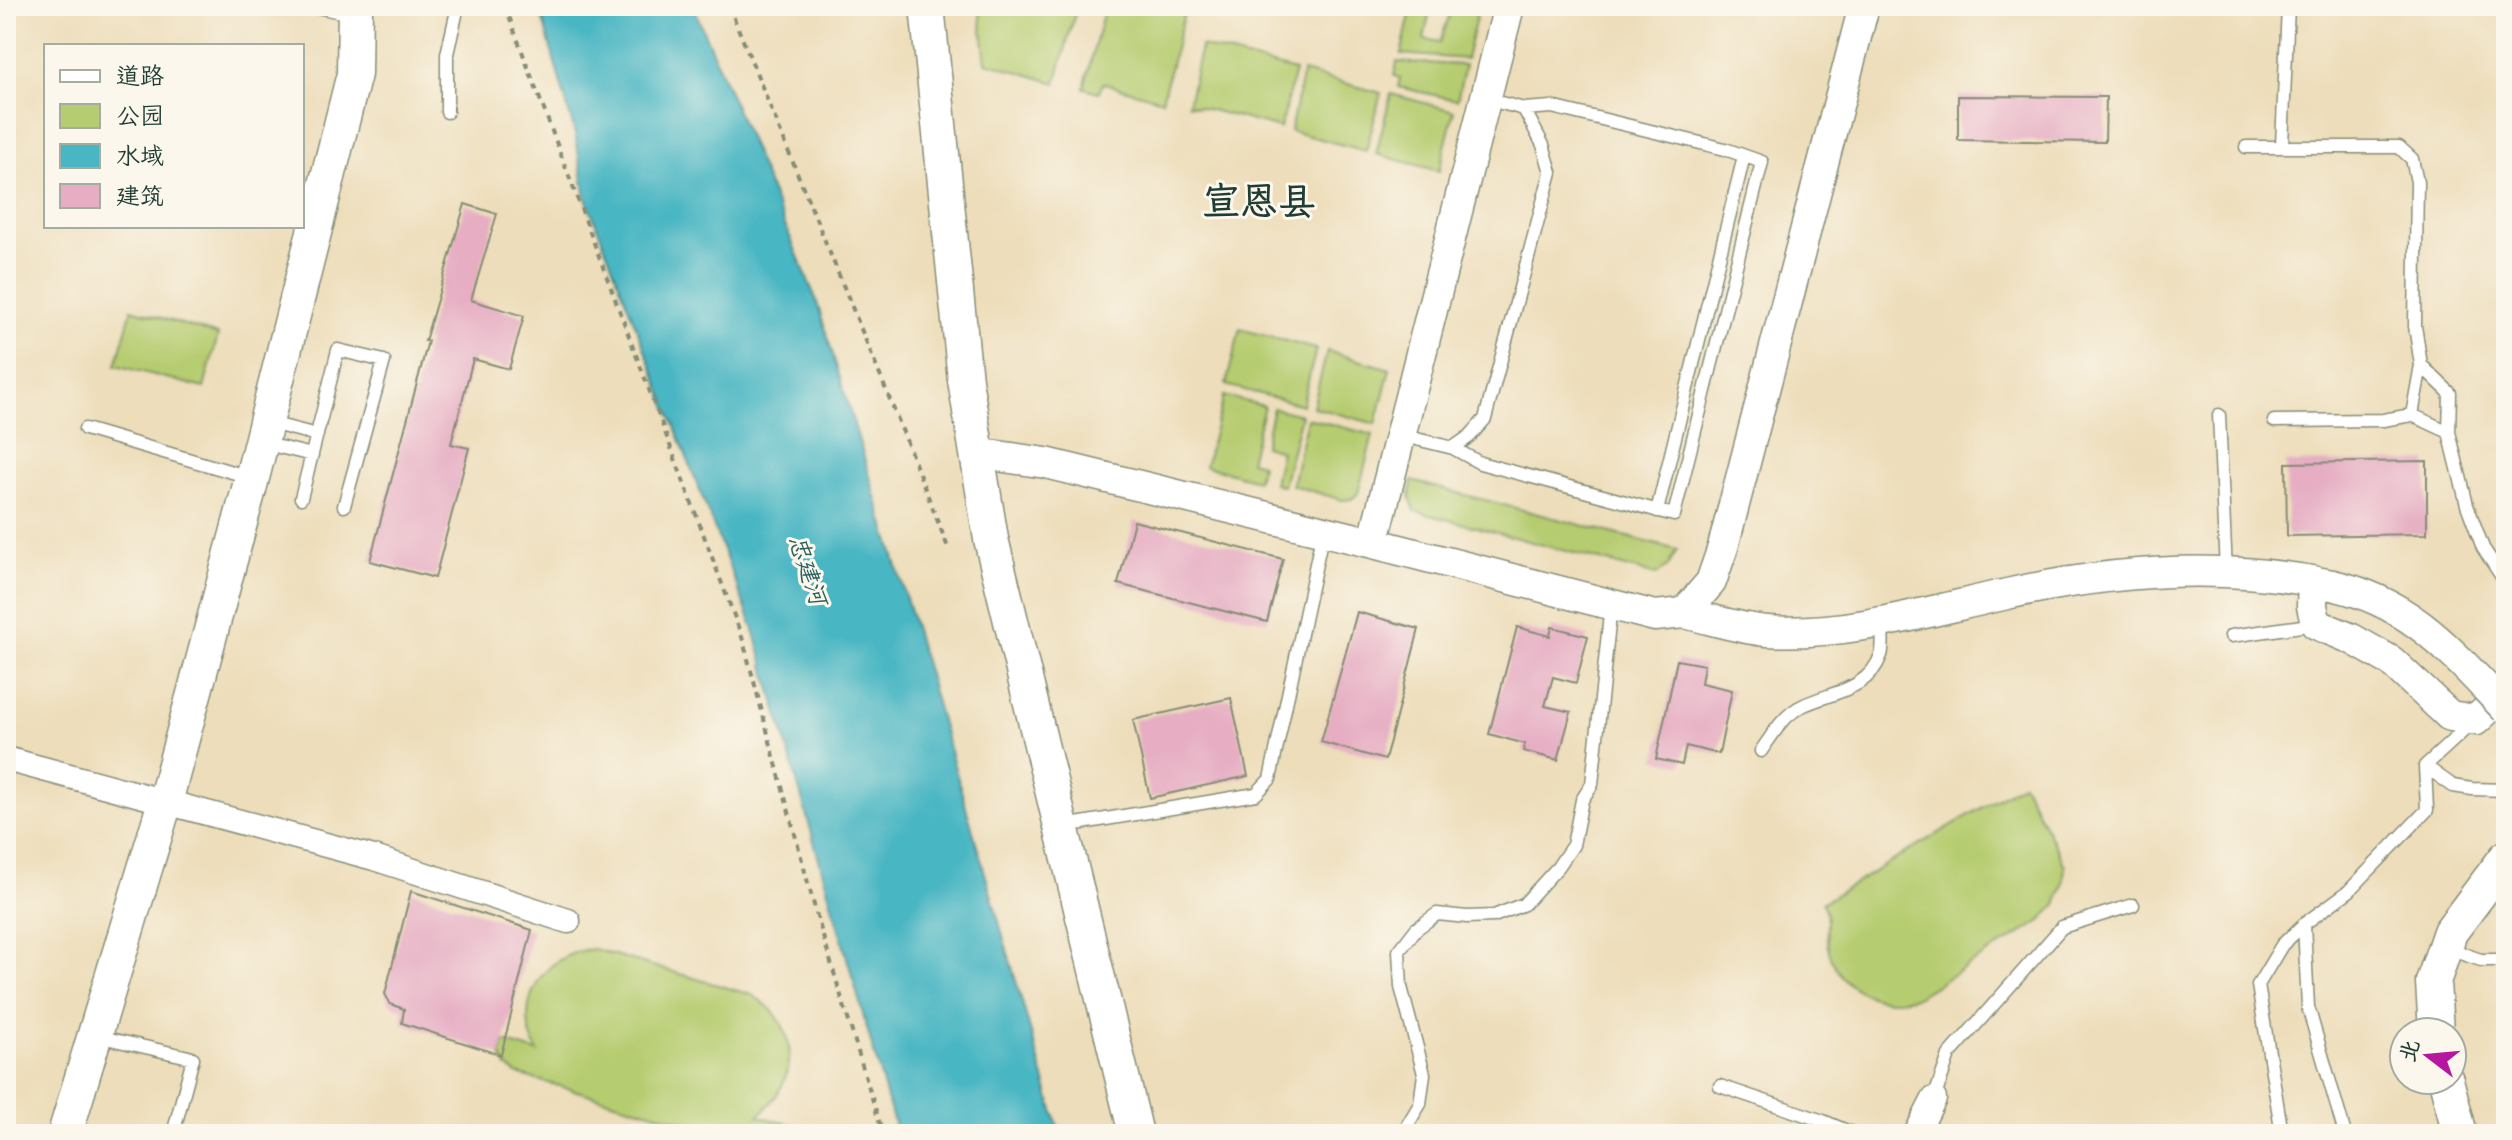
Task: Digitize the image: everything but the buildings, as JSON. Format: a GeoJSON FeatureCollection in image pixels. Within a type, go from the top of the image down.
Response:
{"type":"FeatureCollection","features":[{"type":"Feature","properties":{"kind":"main road"},"geometry":{"type":"LineString","coordinates":[[927,6],[965,380],[991,539],[1136,1134]]}},
{"type":"Feature","properties":{"kind":"main road"},"geometry":{"type":"LineString","coordinates":[[65,1134],[165,802],[252,478],[354,74],[355,10]]}},
{"type":"Feature","properties":{"kind":"main road"},"geometry":{"type":"LineString","coordinates":[[2435,1016],[2433,982],[2450,932],[2506,858]]}},
{"type":"Feature","properties":{"kind":"main road"},"geometry":{"type":"LineString","coordinates":[[2450,1096],[2460,1134]]}},
{"type":"Feature","properties":{"kind":"street"},"geometry":{"type":"LineString","coordinates":[[1373,543],[1509,6]]}},
{"type":"Feature","properties":{"kind":"street"},"geometry":{"type":"LineString","coordinates":[[1684,613],[1711,582],[1723,547],[1864,6]]}},
{"type":"Feature","properties":{"kind":"street"},"geometry":{"type":"LineString","coordinates":[[977,453],[1046,463],[1655,616],[1684,613],[1766,631],[1830,630],[2078,580],[2144,572],[2226,572],[2323,583],[2352,589],[2396,608],[2433,634],[2506,709]]}},
{"type":"Feature","properties":{"kind":"street"},"geometry":{"type":"LineString","coordinates":[[2323,583],[2312,606],[2316,624],[2352,639],[2391,661],[2450,716],[2476,720],[2506,692]]}},
{"type":"Feature","properties":{"kind":"street"},"geometry":{"type":"LineString","coordinates":[[6,759],[374,858],[568,921]]}},
{"type":"Feature","properties":{"kind":"street"},"geometry":{"type":"LineString","coordinates":[[1916,1134],[1934,1099]]}},
{"type":"Feature","properties":{"kind":"lane"},"geometry":{"type":"LineString","coordinates":[[311,6],[355,10]]}},
{"type":"Feature","properties":{"kind":"lane"},"geometry":{"type":"LineString","coordinates":[[447,112],[447,54],[456,15],[454,6]]}},
{"type":"Feature","properties":{"kind":"lane"},"geometry":{"type":"LineString","coordinates":[[2282,145],[2288,6]]}},
{"type":"Feature","properties":{"kind":"lane"},"geometry":{"type":"LineString","coordinates":[[1400,435],[1453,448],[1480,463],[1674,515],[1762,162],[1725,149],[1552,107],[1524,109],[1486,99]]}},
{"type":"Feature","properties":{"kind":"lane"},"geometry":{"type":"LineString","coordinates":[[1453,448],[1470,436],[1485,419],[1551,172],[1543,145],[1524,109]]}},
{"type":"Feature","properties":{"kind":"lane"},"geometry":{"type":"LineString","coordinates":[[2246,147],[2399,147],[2412,159],[2417,182],[2415,326],[2421,365],[2412,415]]}},
{"type":"Feature","properties":{"kind":"lane"},"geometry":{"type":"LineString","coordinates":[[301,498],[338,350],[384,361],[344,506]]}},
{"type":"Feature","properties":{"kind":"lane"},"geometry":{"type":"LineString","coordinates":[[2421,365],[2450,393],[2449,432],[2467,505],[2483,548],[2506,583]]}},
{"type":"Feature","properties":{"kind":"lane"},"geometry":{"type":"LineString","coordinates":[[2219,415],[2226,572]]}},
{"type":"Feature","properties":{"kind":"lane"},"geometry":{"type":"LineString","coordinates":[[2274,421],[2383,420],[2412,415],[2449,432]]}},
{"type":"Feature","properties":{"kind":"lane"},"geometry":{"type":"LineString","coordinates":[[85,429],[252,478]]}},
{"type":"Feature","properties":{"kind":"lane"},"geometry":{"type":"LineString","coordinates":[[263,432],[317,435]]}},
{"type":"Feature","properties":{"kind":"lane"},"geometry":{"type":"LineString","coordinates":[[263,432],[312,455]]}},
{"type":"Feature","properties":{"kind":"lane"},"geometry":{"type":"LineString","coordinates":[[1061,826],[1256,794],[1270,779],[1323,531]]}},
{"type":"Feature","properties":{"kind":"lane"},"geometry":{"type":"LineString","coordinates":[[1402,1134],[1420,1104],[1424,1074],[1401,987],[1399,951],[1416,929],[1437,914],[1494,916],[1524,904],[1558,867],[1573,845],[1582,800],[1592,784],[1611,605]]}},
{"type":"Feature","properties":{"kind":"lane"},"geometry":{"type":"LineString","coordinates":[[1761,751],[1783,720],[1802,706],[1848,690],[1868,675],[1882,655],[1882,621]]}},
{"type":"Feature","properties":{"kind":"lane"},"geometry":{"type":"LineString","coordinates":[[2231,636],[2316,624]]}},
{"type":"Feature","properties":{"kind":"lane"},"geometry":{"type":"LineString","coordinates":[[2425,766],[2476,720]]}},
{"type":"Feature","properties":{"kind":"lane"},"geometry":{"type":"LineString","coordinates":[[2425,766],[2453,786],[2506,790]]}},
{"type":"Feature","properties":{"kind":"lane"},"geometry":{"type":"LineString","coordinates":[[2282,1134],[2258,985],[2282,945],[2304,924],[2349,891],[2427,810],[2425,766]]}},
{"type":"Feature","properties":{"kind":"lane"},"geometry":{"type":"LineString","coordinates":[[1934,1099],[1949,1055],[2062,927],[2133,905]]}},
{"type":"Feature","properties":{"kind":"lane"},"geometry":{"type":"LineString","coordinates":[[2304,924],[2308,1007],[2345,1134]]}},
{"type":"Feature","properties":{"kind":"lane"},"geometry":{"type":"LineString","coordinates":[[2445,948],[2481,960],[2506,960]]}},
{"type":"Feature","properties":{"kind":"lane"},"geometry":{"type":"LineString","coordinates":[[96,1035],[193,1058],[173,1134]]}},
{"type":"Feature","properties":{"kind":"lane"},"geometry":{"type":"LineString","coordinates":[[1720,1086],[1854,1134]]}},
{"type":"Feature","properties":{"kind":"path"},"geometry":{"type":"LineString","coordinates":[[505,6],[742,637],[818,920],[883,1134]]}},
{"type":"Feature","properties":{"kind":"path"},"geometry":{"type":"LineString","coordinates":[[729,6],[949,550]]}},
{"type":"Feature","properties":{"kind":"green space"},"geometry":{"type":"Polygon","coordinates":[[[979,6],[1077,6],[1056,83],[986,62],[979,6]]]}},
{"type":"Feature","properties":{"kind":"green space"},"geometry":{"type":"Polygon","coordinates":[[[1105,6],[1186,6],[1162,100],[1103,83],[1099,92],[1084,88],[1105,6]]]}},
{"type":"Feature","properties":{"kind":"green space"},"geometry":{"type":"Polygon","coordinates":[[[1412,6],[1431,6],[1424,39],[1440,42],[1453,6],[1479,6],[1466,59],[1401,54],[1412,6]]]}},
{"type":"Feature","properties":{"kind":"green space"},"geometry":{"type":"Polygon","coordinates":[[[1201,46],[1295,71],[1280,128],[1188,104],[1201,46]]]}},
{"type":"Feature","properties":{"kind":"green space"},"geometry":{"type":"Polygon","coordinates":[[[1397,62],[1465,65],[1457,100],[1398,87],[1400,78],[1394,76],[1397,62]]]}},
{"type":"Feature","properties":{"kind":"green space"},"geometry":{"type":"Polygon","coordinates":[[[1303,72],[1381,93],[1366,151],[1290,131],[1303,72]]]}},
{"type":"Feature","properties":{"kind":"green space"},"geometry":{"type":"Polygon","coordinates":[[[1391,94],[1454,111],[1439,171],[1376,154],[1391,94]]]}},
{"type":"Feature","properties":{"kind":"green space"},"geometry":{"type":"Polygon","coordinates":[[[132,309],[218,335],[204,388],[116,365],[132,309]]]}},
{"type":"Feature","properties":{"kind":"green space"},"geometry":{"type":"Polygon","coordinates":[[[1240,329],[1316,349],[1302,405],[1226,385],[1240,329]]]}},
{"type":"Feature","properties":{"kind":"green space"},"geometry":{"type":"Polygon","coordinates":[[[1327,351],[1390,369],[1376,424],[1313,407],[1327,351]]]}},
{"type":"Feature","properties":{"kind":"green space"},"geometry":{"type":"Polygon","coordinates":[[[1224,396],[1264,406],[1250,461],[1261,464],[1257,480],[1205,466],[1224,396]]]}},
{"type":"Feature","properties":{"kind":"green space"},"geometry":{"type":"Polygon","coordinates":[[[1273,408],[1301,415],[1283,486],[1274,483],[1281,451],[1264,446],[1273,408]]]}},
{"type":"Feature","properties":{"kind":"green space"},"geometry":{"type":"Polygon","coordinates":[[[1307,418],[1373,435],[1358,493],[1352,499],[1342,500],[1292,485],[1307,418]]]}},
{"type":"Feature","properties":{"kind":"green space"},"geometry":{"type":"Polygon","coordinates":[[[1412,481],[1677,550],[1668,566],[1656,575],[1415,511],[1410,497],[1412,481]]]}},
{"type":"Feature","properties":{"kind":"green space"},"geometry":{"type":"Polygon","coordinates":[[[2023,783],[2065,866],[2063,886],[2056,905],[2041,921],[1918,996],[1890,1000],[1876,998],[1852,986],[1834,965],[1822,903],[2023,783]]]}},
{"type":"Feature","properties":{"kind":"green space"},"geometry":{"type":"Polygon","coordinates":[[[594,949],[752,995],[769,1007],[780,1021],[790,1053],[782,1086],[758,1116],[809,1129],[808,1134],[728,1134],[517,1074],[507,1067],[501,1055],[504,1042],[538,1052],[528,1017],[536,984],[560,960],[576,952],[594,949]]]}},
{"type":"Feature","properties":{"kind":"water","name":"忠建河"},"geometry":{"type":"Polygon","coordinates":[[[539,6],[693,6],[816,299],[893,553],[1060,1134],[897,1134],[754,630],[586,198],[575,134],[539,6]]]}},
{"type":"Feature","properties":{"kind":"district","name":"宣恩县"},"geometry":{"type":"Point","coordinates":[1259,202]}}]}
